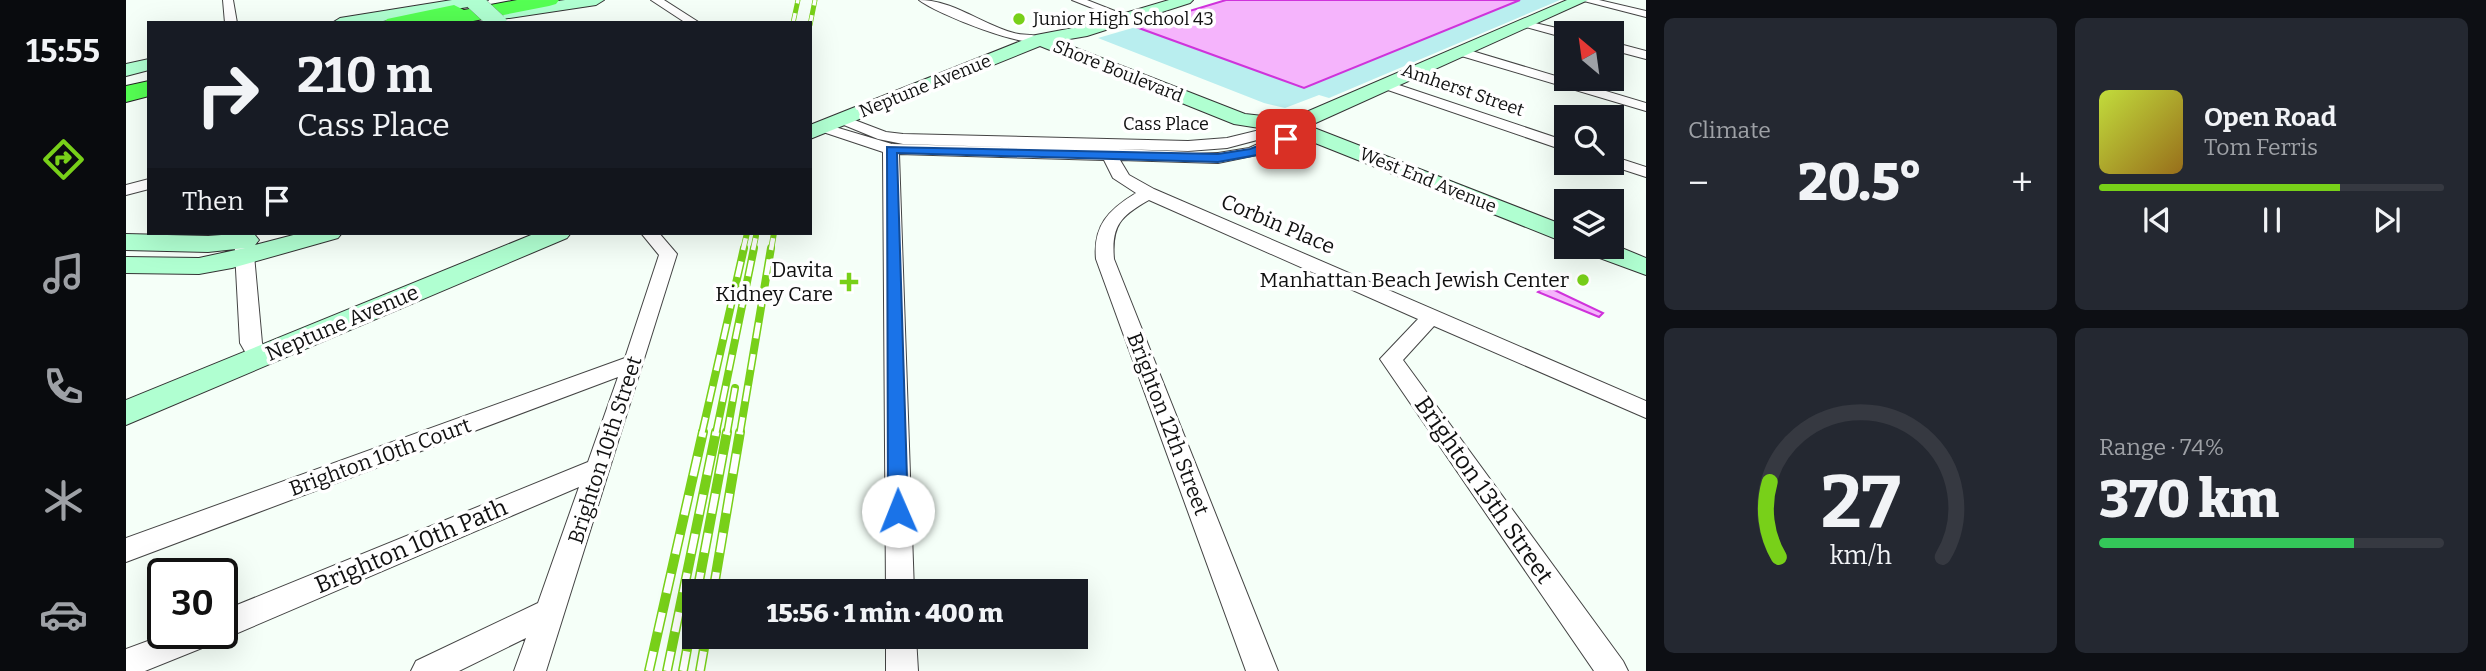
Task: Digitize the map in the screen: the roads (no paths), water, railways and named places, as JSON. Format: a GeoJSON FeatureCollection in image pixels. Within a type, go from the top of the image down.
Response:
{"type":"FeatureCollection","features":[{"type":"Feature","properties":{"kind":"highway"},"geometry":{"type":"LineString","coordinates":[[439,21],[549,0]]}},
{"type":"Feature","properties":{"kind":"highway"},"geometry":{"type":"LineString","coordinates":[[422,21],[518,14]]}},
{"type":"Feature","properties":{"kind":"highway"},"geometry":{"type":"LineString","coordinates":[[126,80],[147,75]]}},
{"type":"Feature","properties":{"kind":"highway"},"geometry":{"type":"LineString","coordinates":[[126,88],[147,90]]}},
{"type":"Feature","properties":{"kind":"highway"},"geometry":{"type":"LineString","coordinates":[[126,97],[147,91]]}},
{"type":"Feature","properties":{"kind":"main road"},"geometry":{"type":"LineString","coordinates":[[461,0],[481,21]]}},
{"type":"Feature","properties":{"kind":"main road"},"geometry":{"type":"LineString","coordinates":[[472,0],[496,21]]}},
{"type":"Feature","properties":{"kind":"main road"},"geometry":{"type":"LineString","coordinates":[[352,21],[480,0]]}},
{"type":"Feature","properties":{"kind":"main road"},"geometry":{"type":"LineString","coordinates":[[473,21],[596,0]]}},
{"type":"Feature","properties":{"kind":"main road"},"geometry":{"type":"LineString","coordinates":[[518,14],[611,0]]}},
{"type":"Feature","properties":{"kind":"main road"},"geometry":{"type":"LineString","coordinates":[[1048,37],[1068,26],[1160,0]]}},
{"type":"Feature","properties":{"kind":"main road"},"geometry":{"type":"LineString","coordinates":[[1048,37],[1081,32],[1185,0]]}},
{"type":"Feature","properties":{"kind":"main road"},"geometry":{"type":"LineString","coordinates":[[1289,127],[1583,0]]}},
{"type":"Feature","properties":{"kind":"main road"},"geometry":{"type":"LineString","coordinates":[[341,21],[436,1]]}},
{"type":"Feature","properties":{"kind":"main road","name":"Shore Boulevard"},"geometry":{"type":"LineString","coordinates":[[1048,37],[1241,120],[1289,127]]}},
{"type":"Feature","properties":{"kind":"main road","name":"Neptune Avenue"},"geometry":{"type":"LineString","coordinates":[[826,127],[1048,37]]}},
{"type":"Feature","properties":{"kind":"main road"},"geometry":{"type":"LineString","coordinates":[[126,62],[147,58]]}},
{"type":"Feature","properties":{"kind":"main road"},"geometry":{"type":"LineString","coordinates":[[126,70],[147,65]]}},
{"type":"Feature","properties":{"kind":"main road","name":"West End Avenue"},"geometry":{"type":"LineString","coordinates":[[1289,127],[1554,230]]}},
{"type":"Feature","properties":{"kind":"main road"},"geometry":{"type":"LineString","coordinates":[[126,265],[199,266],[265,235]]}},
{"type":"Feature","properties":{"kind":"main road"},"geometry":{"type":"LineString","coordinates":[[126,242],[243,244],[313,235]]}},
{"type":"Feature","properties":{"kind":"main road","name":"Neptune Avenue"},"geometry":{"type":"LineString","coordinates":[[126,413],[553,235]]}},
{"type":"Feature","properties":{"kind":"main road"},"geometry":{"type":"LineString","coordinates":[[1624,258],[1646,267]]}},
{"type":"Feature","properties":{"kind":"street"},"geometry":{"type":"LineString","coordinates":[[228,0],[230,21]]}},
{"type":"Feature","properties":{"kind":"street"},"geometry":{"type":"LineString","coordinates":[[656,0],[691,21]]}},
{"type":"Feature","properties":{"kind":"street"},"geometry":{"type":"LineString","coordinates":[[924,0],[1010,36],[1048,37]]}},
{"type":"Feature","properties":{"kind":"street"},"geometry":{"type":"LineString","coordinates":[[1077,0],[1114,13]]}},
{"type":"Feature","properties":{"kind":"street"},"geometry":{"type":"LineString","coordinates":[[1583,0],[1646,14]]}},
{"type":"Feature","properties":{"kind":"street"},"geometry":{"type":"LineString","coordinates":[[1526,24],[1554,31]]}},
{"type":"Feature","properties":{"kind":"street"},"geometry":{"type":"LineString","coordinates":[[1624,49],[1646,55]]}},
{"type":"Feature","properties":{"kind":"street"},"geometry":{"type":"LineString","coordinates":[[1462,52],[1646,107]]}},
{"type":"Feature","properties":{"kind":"street","name":"Amherst Street"},"geometry":{"type":"LineString","coordinates":[[1387,85],[1554,142]]}},
{"type":"Feature","properties":{"kind":"street","name":"Cass Place"},"geometry":{"type":"LineString","coordinates":[[826,127],[891,149],[1108,149]]}},
{"type":"Feature","properties":{"kind":"street","name":"Cass Place"},"geometry":{"type":"LineString","coordinates":[[826,127],[902,139],[1108,149],[1218,158],[1252,152],[1286,139],[1289,127]]}},
{"type":"Feature","properties":{"kind":"street"},"geometry":{"type":"LineString","coordinates":[[891,149],[900,579]]}},
{"type":"Feature","properties":{"kind":"street","name":"Corbin Place"},"geometry":{"type":"LineString","coordinates":[[1108,149],[1113,170],[1122,180],[1646,411]]}},
{"type":"Feature","properties":{"kind":"street"},"geometry":{"type":"LineString","coordinates":[[1624,165],[1646,173]]}},
{"type":"Feature","properties":{"kind":"street"},"geometry":{"type":"LineString","coordinates":[[126,190],[147,185]]}},
{"type":"Feature","properties":{"kind":"street","name":"Brighton 12th Street"},"geometry":{"type":"LineString","coordinates":[[1148,192],[1112,218],[1105,230],[1102,244],[1105,259],[1262,671]]}},
{"type":"Feature","properties":{"kind":"street","name":"Brighton 10th Street"},"geometry":{"type":"LineString","coordinates":[[530,671],[668,254],[652,235]]}},
{"type":"Feature","properties":{"kind":"street"},"geometry":{"type":"LineString","coordinates":[[243,244],[251,343],[259,357]]}},
{"type":"Feature","properties":{"kind":"street","name":"Brighton 13th Street"},"geometry":{"type":"LineString","coordinates":[[1433,315],[1391,359],[1612,671]]}},
{"type":"Feature","properties":{"kind":"street","name":"Brighton 10th Court"},"geometry":{"type":"LineString","coordinates":[[126,550],[634,363]]}},
{"type":"Feature","properties":{"kind":"street","name":"Brighton 10th Path"},"geometry":{"type":"LineString","coordinates":[[238,618],[599,468]]}},
{"type":"Feature","properties":{"kind":"street"},"geometry":{"type":"LineString","coordinates":[[427,671],[550,612]]}},
{"type":"Feature","properties":{"kind":"street"},"geometry":{"type":"LineString","coordinates":[[126,664],[164,649]]}},
{"type":"Feature","properties":{"kind":"street"},"geometry":{"type":"LineString","coordinates":[[901,649],[902,671]]}},
{"type":"Feature","properties":{"kind":"railway"},"geometry":{"type":"LineString","coordinates":[[793,21],[798,0]]}},
{"type":"Feature","properties":{"kind":"railway"},"geometry":{"type":"LineString","coordinates":[[811,21],[815,0]]}},
{"type":"Feature","properties":{"kind":"railway"},"geometry":{"type":"LineString","coordinates":[[743,250],[747,235]]}},
{"type":"Feature","properties":{"kind":"railway"},"geometry":{"type":"LineString","coordinates":[[771,250],[774,235]]}},
{"type":"Feature","properties":{"kind":"railway"},"geometry":{"type":"LineString","coordinates":[[753,250],[756,236]]}},
{"type":"Feature","properties":{"kind":"railway"},"geometry":{"type":"LineString","coordinates":[[702,433],[744,248]]}},
{"type":"Feature","properties":{"kind":"railway"},"geometry":{"type":"LineString","coordinates":[[716,433],[754,248]]}},
{"type":"Feature","properties":{"kind":"railway"},"geometry":{"type":"LineString","coordinates":[[740,433],[771,248]]}},
{"type":"Feature","properties":{"kind":"railway"},"geometry":{"type":"LineString","coordinates":[[727,433],[735,388]]}},
{"type":"Feature","properties":{"kind":"railway"},"geometry":{"type":"LineString","coordinates":[[649,671],[703,432]]}},
{"type":"Feature","properties":{"kind":"railway"},"geometry":{"type":"LineString","coordinates":[[667,671],[716,432]]}},
{"type":"Feature","properties":{"kind":"railway"},"geometry":{"type":"LineString","coordinates":[[699,579],[727,432]]}},
{"type":"Feature","properties":{"kind":"railway"},"geometry":{"type":"LineString","coordinates":[[715,579],[740,432]]}},
{"type":"Feature","properties":{"kind":"railway"},"geometry":{"type":"LineString","coordinates":[[683,671],[687,649]]}},
{"type":"Feature","properties":{"kind":"railway"},"geometry":{"type":"LineString","coordinates":[[700,671],[704,649]]}},
{"type":"Feature","properties":{"kind":"place","name":"Junior High School 43"},"geometry":{"type":"Point","coordinates":[1019,19]}},
{"type":"Feature","properties":{"kind":"place","name":"Manhattan Beach Jewish Center"},"geometry":{"type":"Point","coordinates":[1583,280]}},
{"type":"Feature","properties":{"kind":"place","name":"Davita Kidney Care"},"geometry":{"type":"Point","coordinates":[849,282]}}]}
